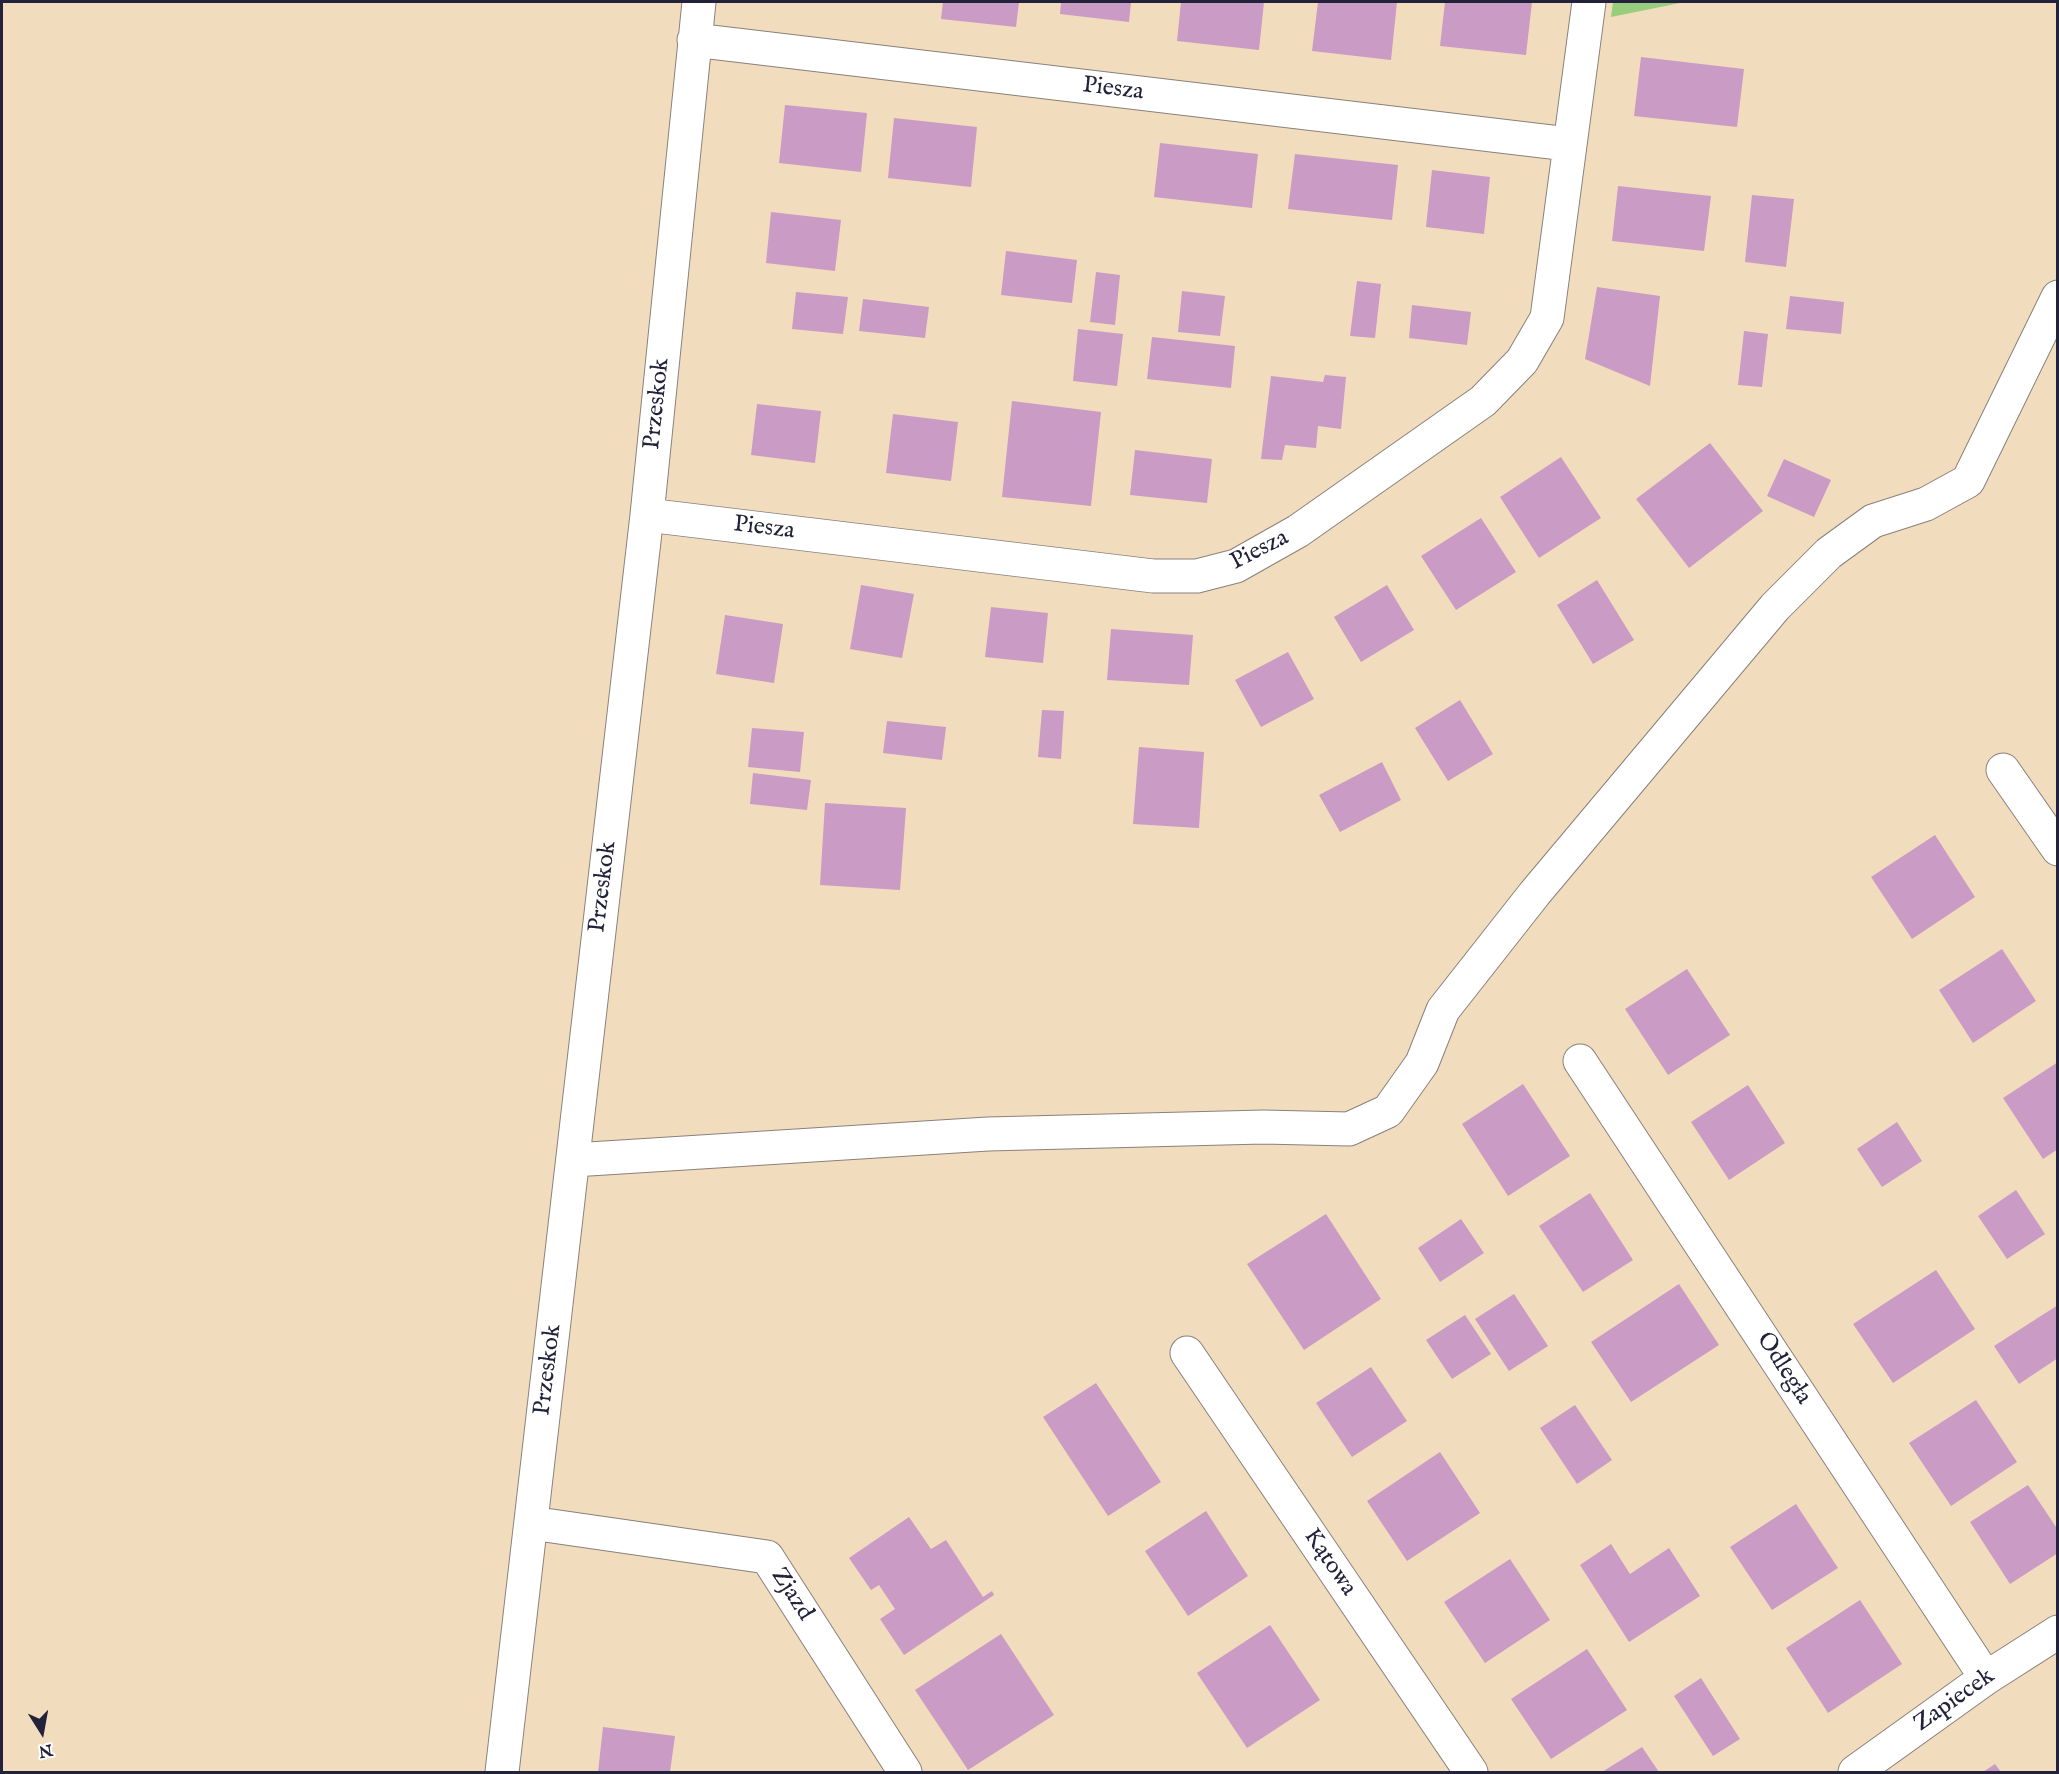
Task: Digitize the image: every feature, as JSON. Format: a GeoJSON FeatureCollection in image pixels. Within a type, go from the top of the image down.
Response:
{"type":"FeatureCollection","features":[{"type":"Feature","properties":{"kind":"street","name":"Przeskok"},"geometry":{"type":"LineString","coordinates":[[502,1773],[647,515],[699,2]]}},
{"type":"Feature","properties":{"kind":"street","name":"Piesza"},"geometry":{"type":"LineString","coordinates":[[647,515],[1153,576],[1197,576],[1236,567],[1298,531],[1483,401],[1522,361],[1547,318],[1568,144],[1589,2]]}},
{"type":"Feature","properties":{"kind":"street","name":"Piesza"},"geometry":{"type":"LineString","coordinates":[[694,40],[1568,144]]}},
{"type":"Feature","properties":{"kind":"street"},"geometry":{"type":"LineString","coordinates":[[573,1160],[988,1134],[1263,1127],[1349,1129],[1388,1112],[1422,1064],[1443,1010],[1535,893],[1775,607],[1829,553],[1873,521],[1926,504],[1968,481],[2058,297]]}},
{"type":"Feature","properties":{"kind":"street"},"geometry":{"type":"LineString","coordinates":[[2003,770],[2058,849]]}},
{"type":"Feature","properties":{"kind":"street","name":"Odległa"},"geometry":{"type":"LineString","coordinates":[[1580,1061],[1986,1678]]}},
{"type":"Feature","properties":{"kind":"street","name":"Kątowa"},"geometry":{"type":"LineString","coordinates":[[1187,1353],[1471,1773]]}},
{"type":"Feature","properties":{"kind":"street","name":"Zjazd"},"geometry":{"type":"LineString","coordinates":[[531,1523],[767,1557],[905,1773]]}},
{"type":"Feature","properties":{"kind":"street","name":"Zapiecek"},"geometry":{"type":"LineString","coordinates":[[1855,1773],[1986,1678],[2058,1632]]}},
{"type":"Feature","properties":{"kind":"green space"},"geometry":{"type":"Polygon","coordinates":[[[1613,2],[1685,2],[1611,17],[1613,2]]]}},
{"type":"Feature","properties":{"kind":"building"},"geometry":{"type":"Polygon","coordinates":[[[943,2],[1019,2],[1016,27],[941,19],[943,2]]]}},
{"type":"Feature","properties":{"kind":"building"},"geometry":{"type":"Polygon","coordinates":[[[1061,2],[1131,2],[1129,22],[1060,14],[1061,2]]]}},
{"type":"Feature","properties":{"kind":"building"},"geometry":{"type":"Polygon","coordinates":[[[1181,2],[1264,2],[1259,50],[1177,41],[1181,2]]]}},
{"type":"Feature","properties":{"kind":"building"},"geometry":{"type":"Polygon","coordinates":[[[1318,2],[1397,2],[1391,60],[1312,51],[1318,2]]]}},
{"type":"Feature","properties":{"kind":"building"},"geometry":{"type":"Polygon","coordinates":[[[1445,2],[1532,2],[1526,55],[1440,46],[1445,2]]]}},
{"type":"Feature","properties":{"kind":"building"},"geometry":{"type":"Polygon","coordinates":[[[1641,57],[1744,69],[1737,127],[1634,116],[1641,57]]]}},
{"type":"Feature","properties":{"kind":"building"},"geometry":{"type":"Polygon","coordinates":[[[785,105],[867,113],[861,172],[779,163],[785,105]]]}},
{"type":"Feature","properties":{"kind":"building"},"geometry":{"type":"Polygon","coordinates":[[[894,118],[977,127],[971,187],[888,178],[894,118]]]}},
{"type":"Feature","properties":{"kind":"building"},"geometry":{"type":"Polygon","coordinates":[[[1160,143],[1258,154],[1252,208],[1154,197],[1160,143]]]}},
{"type":"Feature","properties":{"kind":"building"},"geometry":{"type":"Polygon","coordinates":[[[1295,154],[1398,165],[1392,220],[1288,209],[1295,154]]]}},
{"type":"Feature","properties":{"kind":"building"},"geometry":{"type":"Polygon","coordinates":[[[1432,170],[1490,177],[1484,234],[1426,227],[1432,170]]]}},
{"type":"Feature","properties":{"kind":"building"},"geometry":{"type":"Polygon","coordinates":[[[1618,186],[1711,196],[1704,251],[1612,241],[1618,186]]]}},
{"type":"Feature","properties":{"kind":"building"},"geometry":{"type":"Polygon","coordinates":[[[1752,195],[1794,199],[1786,267],[1745,262],[1752,195]]]}},
{"type":"Feature","properties":{"kind":"building"},"geometry":{"type":"Polygon","coordinates":[[[771,212],[841,220],[835,271],[766,263],[771,212]]]}},
{"type":"Feature","properties":{"kind":"building"},"geometry":{"type":"Polygon","coordinates":[[[1006,251],[1077,260],[1072,303],[1001,295],[1006,251]]]}},
{"type":"Feature","properties":{"kind":"building"},"geometry":{"type":"Polygon","coordinates":[[[1096,272],[1120,275],[1115,325],[1090,322],[1096,272]]]}},
{"type":"Feature","properties":{"kind":"building"},"geometry":{"type":"Polygon","coordinates":[[[1357,281],[1381,284],[1375,338],[1350,336],[1357,281]]]}},
{"type":"Feature","properties":{"kind":"building"},"geometry":{"type":"Polygon","coordinates":[[[1597,287],[1660,296],[1650,386],[1585,359],[1597,287]]]}},
{"type":"Feature","properties":{"kind":"building"},"geometry":{"type":"Polygon","coordinates":[[[1182,291],[1225,296],[1220,336],[1178,332],[1182,291]]]}},
{"type":"Feature","properties":{"kind":"building"},"geometry":{"type":"Polygon","coordinates":[[[796,292],[848,297],[843,334],[792,329],[796,292]]]}},
{"type":"Feature","properties":{"kind":"building"},"geometry":{"type":"Polygon","coordinates":[[[1790,296],[1844,302],[1841,334],[1786,329],[1790,296]]]}},
{"type":"Feature","properties":{"kind":"building"},"geometry":{"type":"Polygon","coordinates":[[[863,299],[929,307],[925,338],[859,331],[863,299]]]}},
{"type":"Feature","properties":{"kind":"building"},"geometry":{"type":"Polygon","coordinates":[[[1412,305],[1471,312],[1467,345],[1409,338],[1412,305]]]}},
{"type":"Feature","properties":{"kind":"building"},"geometry":{"type":"Polygon","coordinates":[[[1078,329],[1123,334],[1117,386],[1073,381],[1078,329]]]}},
{"type":"Feature","properties":{"kind":"building"},"geometry":{"type":"Polygon","coordinates":[[[1744,331],[1768,334],[1762,387],[1738,385],[1744,331]]]}},
{"type":"Feature","properties":{"kind":"building"},"geometry":{"type":"Polygon","coordinates":[[[1152,337],[1235,346],[1231,388],[1147,379],[1152,337]]]}},
{"type":"Feature","properties":{"kind":"building"},"geometry":{"type":"Polygon","coordinates":[[[1325,375],[1346,377],[1341,429],[1318,426],[1316,448],[1285,445],[1282,460],[1261,459],[1271,376],[1323,382],[1325,375]]]}},
{"type":"Feature","properties":{"kind":"building"},"geometry":{"type":"Polygon","coordinates":[[[1012,401],[1101,412],[1091,506],[1002,497],[1012,401]]]}},
{"type":"Feature","properties":{"kind":"building"},"geometry":{"type":"Polygon","coordinates":[[[757,404],[821,411],[815,463],[751,455],[757,404]]]}},
{"type":"Feature","properties":{"kind":"building"},"geometry":{"type":"Polygon","coordinates":[[[893,414],[958,422],[951,481],[886,473],[893,414]]]}},
{"type":"Feature","properties":{"kind":"building"},"geometry":{"type":"Polygon","coordinates":[[[1710,443],[1763,511],[1689,568],[1636,499],[1710,443]]]}},
{"type":"Feature","properties":{"kind":"building"},"geometry":{"type":"Polygon","coordinates":[[[1135,450],[1212,459],[1207,503],[1130,495],[1135,450]]]}},
{"type":"Feature","properties":{"kind":"building"},"geometry":{"type":"Polygon","coordinates":[[[1561,457],[1601,518],[1539,558],[1500,497],[1561,457]]]}},
{"type":"Feature","properties":{"kind":"building"},"geometry":{"type":"Polygon","coordinates":[[[1784,459],[1831,480],[1814,517],[1767,496],[1784,459]]]}},
{"type":"Feature","properties":{"kind":"building"},"geometry":{"type":"Polygon","coordinates":[[[1481,518],[1516,572],[1456,610],[1421,556],[1481,518]]]}},
{"type":"Feature","properties":{"kind":"building"},"geometry":{"type":"Polygon","coordinates":[[[1597,580],[1634,640],[1593,664],[1557,605],[1597,580]]]}},
{"type":"Feature","properties":{"kind":"building"},"geometry":{"type":"Polygon","coordinates":[[[861,585],[914,594],[902,658],[850,649],[861,585]]]}},
{"type":"Feature","properties":{"kind":"building"},"geometry":{"type":"Polygon","coordinates":[[[1387,585],[1414,630],[1361,662],[1334,617],[1387,585]]]}},
{"type":"Feature","properties":{"kind":"building"},"geometry":{"type":"Polygon","coordinates":[[[991,607],[1048,613],[1043,663],[985,657],[991,607]]]}},
{"type":"Feature","properties":{"kind":"building"},"geometry":{"type":"Polygon","coordinates":[[[725,615],[783,624],[774,683],[716,674],[725,615]]]}},
{"type":"Feature","properties":{"kind":"building"},"geometry":{"type":"Polygon","coordinates":[[[1111,629],[1193,635],[1189,685],[1107,680],[1111,629]]]}},
{"type":"Feature","properties":{"kind":"building"},"geometry":{"type":"Polygon","coordinates":[[[1288,652],[1314,699],[1261,727],[1235,680],[1288,652]]]}},
{"type":"Feature","properties":{"kind":"building"},"geometry":{"type":"Polygon","coordinates":[[[1460,700],[1493,754],[1448,781],[1415,728],[1460,700]]]}},
{"type":"Feature","properties":{"kind":"building"},"geometry":{"type":"Polygon","coordinates":[[[1042,710],[1064,711],[1061,759],[1038,757],[1042,710]]]}},
{"type":"Feature","properties":{"kind":"building"},"geometry":{"type":"Polygon","coordinates":[[[887,721],[946,727],[942,760],[883,753],[887,721]]]}},
{"type":"Feature","properties":{"kind":"building"},"geometry":{"type":"Polygon","coordinates":[[[752,728],[804,732],[800,772],[748,767],[752,728]]]}},
{"type":"Feature","properties":{"kind":"building"},"geometry":{"type":"Polygon","coordinates":[[[1139,747],[1204,752],[1199,828],[1133,824],[1139,747]]]}},
{"type":"Feature","properties":{"kind":"building"},"geometry":{"type":"Polygon","coordinates":[[[1382,762],[1401,800],[1340,832],[1319,795],[1382,762]]]}},
{"type":"Feature","properties":{"kind":"building"},"geometry":{"type":"Polygon","coordinates":[[[753,773],[811,780],[807,810],[750,804],[753,773]]]}},
{"type":"Feature","properties":{"kind":"building"},"geometry":{"type":"Polygon","coordinates":[[[825,803],[906,808],[900,890],[820,885],[825,803]]]}},
{"type":"Feature","properties":{"kind":"building"},"geometry":{"type":"Polygon","coordinates":[[[1935,835],[1975,897],[1912,939],[1871,877],[1935,835]]]}},
{"type":"Feature","properties":{"kind":"building"},"geometry":{"type":"Polygon","coordinates":[[[2002,949],[2036,1001],[1973,1043],[1939,990],[2002,949]]]}},
{"type":"Feature","properties":{"kind":"building"},"geometry":{"type":"Polygon","coordinates":[[[1687,969],[1730,1035],[1668,1075],[1625,1009],[1687,969]]]}},
{"type":"Feature","properties":{"kind":"building"},"geometry":{"type":"Polygon","coordinates":[[[2058,1062],[2058,1149],[2043,1159],[2003,1098],[2058,1062]]]}},
{"type":"Feature","properties":{"kind":"building"},"geometry":{"type":"Polygon","coordinates":[[[1523,1084],[1570,1156],[1508,1196],[1462,1124],[1523,1084]]]}},
{"type":"Feature","properties":{"kind":"building"},"geometry":{"type":"Polygon","coordinates":[[[1748,1085],[1785,1143],[1729,1180],[1691,1122],[1748,1085]]]}},
{"type":"Feature","properties":{"kind":"building"},"geometry":{"type":"Polygon","coordinates":[[[1897,1122],[1922,1161],[1882,1187],[1857,1149],[1897,1122]]]}},
{"type":"Feature","properties":{"kind":"building"},"geometry":{"type":"Polygon","coordinates":[[[2016,1190],[2045,1234],[2007,1259],[1978,1216],[2016,1190]]]}},
{"type":"Feature","properties":{"kind":"building"},"geometry":{"type":"Polygon","coordinates":[[[1590,1193],[1633,1260],[1583,1292],[1539,1226],[1590,1193]]]}},
{"type":"Feature","properties":{"kind":"building"},"geometry":{"type":"Polygon","coordinates":[[[1326,1214],[1381,1299],[1304,1350],[1247,1264],[1326,1214]]]}},
{"type":"Feature","properties":{"kind":"building"},"geometry":{"type":"Polygon","coordinates":[[[1461,1219],[1484,1253],[1440,1282],[1418,1248],[1461,1219]]]}},
{"type":"Feature","properties":{"kind":"building"},"geometry":{"type":"Polygon","coordinates":[[[1936,1270],[1975,1329],[1893,1383],[1853,1324],[1936,1270]]]}},
{"type":"Feature","properties":{"kind":"building"},"geometry":{"type":"Polygon","coordinates":[[[1679,1284],[1719,1345],[1631,1402],[1591,1342],[1679,1284]]]}},
{"type":"Feature","properties":{"kind":"building"},"geometry":{"type":"Polygon","coordinates":[[[1514,1294],[1548,1346],[1509,1371],[1475,1319],[1514,1294]]]}},
{"type":"Feature","properties":{"kind":"building"},"geometry":{"type":"Polygon","coordinates":[[[2058,1305],[2058,1358],[2019,1384],[1994,1346],[2058,1305]]]}},
{"type":"Feature","properties":{"kind":"building"},"geometry":{"type":"Polygon","coordinates":[[[1465,1315],[1491,1354],[1452,1379],[1426,1340],[1465,1315]]]}},
{"type":"Feature","properties":{"kind":"building"},"geometry":{"type":"Polygon","coordinates":[[[1371,1367],[1407,1421],[1352,1457],[1316,1403],[1371,1367]]]}},
{"type":"Feature","properties":{"kind":"building"},"geometry":{"type":"Polygon","coordinates":[[[1096,1383],[1161,1482],[1108,1516],[1043,1417],[1096,1383]]]}},
{"type":"Feature","properties":{"kind":"building"},"geometry":{"type":"Polygon","coordinates":[[[1976,1400],[2017,1462],[1951,1506],[1909,1443],[1976,1400]]]}},
{"type":"Feature","properties":{"kind":"building"},"geometry":{"type":"Polygon","coordinates":[[[1575,1405],[1612,1460],[1577,1484],[1540,1428],[1575,1405]]]}},
{"type":"Feature","properties":{"kind":"building"},"geometry":{"type":"Polygon","coordinates":[[[1440,1452],[1480,1513],[1407,1561],[1367,1501],[1440,1452]]]}},
{"type":"Feature","properties":{"kind":"building"},"geometry":{"type":"Polygon","coordinates":[[[2028,1485],[2058,1530],[2058,1553],[2010,1584],[1970,1522],[2028,1485]]]}},
{"type":"Feature","properties":{"kind":"building"},"geometry":{"type":"Polygon","coordinates":[[[1796,1504],[1838,1568],[1772,1610],[1730,1547],[1796,1504]]]}},
{"type":"Feature","properties":{"kind":"building"},"geometry":{"type":"Polygon","coordinates":[[[1206,1511],[1248,1576],[1188,1616],[1145,1551],[1206,1511]]]}},
{"type":"Feature","properties":{"kind":"building"},"geometry":{"type":"Polygon","coordinates":[[[909,1517],[931,1549],[946,1540],[983,1597],[992,1591],[994,1595],[904,1655],[880,1619],[895,1609],[879,1585],[871,1590],[849,1558],[909,1517]]]}},
{"type":"Feature","properties":{"kind":"building"},"geometry":{"type":"Polygon","coordinates":[[[1611,1544],[1630,1574],[1669,1548],[1700,1596],[1629,1642],[1580,1565],[1611,1544]]]}},
{"type":"Feature","properties":{"kind":"building"},"geometry":{"type":"Polygon","coordinates":[[[1510,1559],[1550,1620],[1485,1663],[1444,1602],[1510,1559]]]}},
{"type":"Feature","properties":{"kind":"building"},"geometry":{"type":"Polygon","coordinates":[[[1860,1600],[1902,1664],[1828,1713],[1786,1648],[1860,1600]]]}},
{"type":"Feature","properties":{"kind":"building"},"geometry":{"type":"Polygon","coordinates":[[[1270,1625],[1320,1700],[1247,1748],[1197,1673],[1270,1625]]]}},
{"type":"Feature","properties":{"kind":"building"},"geometry":{"type":"Polygon","coordinates":[[[1001,1634],[1054,1715],[968,1770],[915,1690],[1001,1634]]]}},
{"type":"Feature","properties":{"kind":"building"},"geometry":{"type":"Polygon","coordinates":[[[1587,1649],[1627,1710],[1551,1759],[1511,1699],[1587,1649]]]}},
{"type":"Feature","properties":{"kind":"building"},"geometry":{"type":"Polygon","coordinates":[[[1701,1678],[1740,1739],[1713,1756],[1674,1696],[1701,1678]]]}},
{"type":"Feature","properties":{"kind":"building"},"geometry":{"type":"Polygon","coordinates":[[[603,1727],[675,1736],[670,1772],[598,1772],[603,1727]]]}},
{"type":"Feature","properties":{"kind":"building"},"geometry":{"type":"Polygon","coordinates":[[[1642,1747],[1659,1772],[1602,1772],[1642,1747]]]}},
{"type":"Feature","properties":{"kind":"building"},"geometry":{"type":"Polygon","coordinates":[[[1995,1764],[2001,1772],[1983,1772],[1995,1764]]]}}]}
